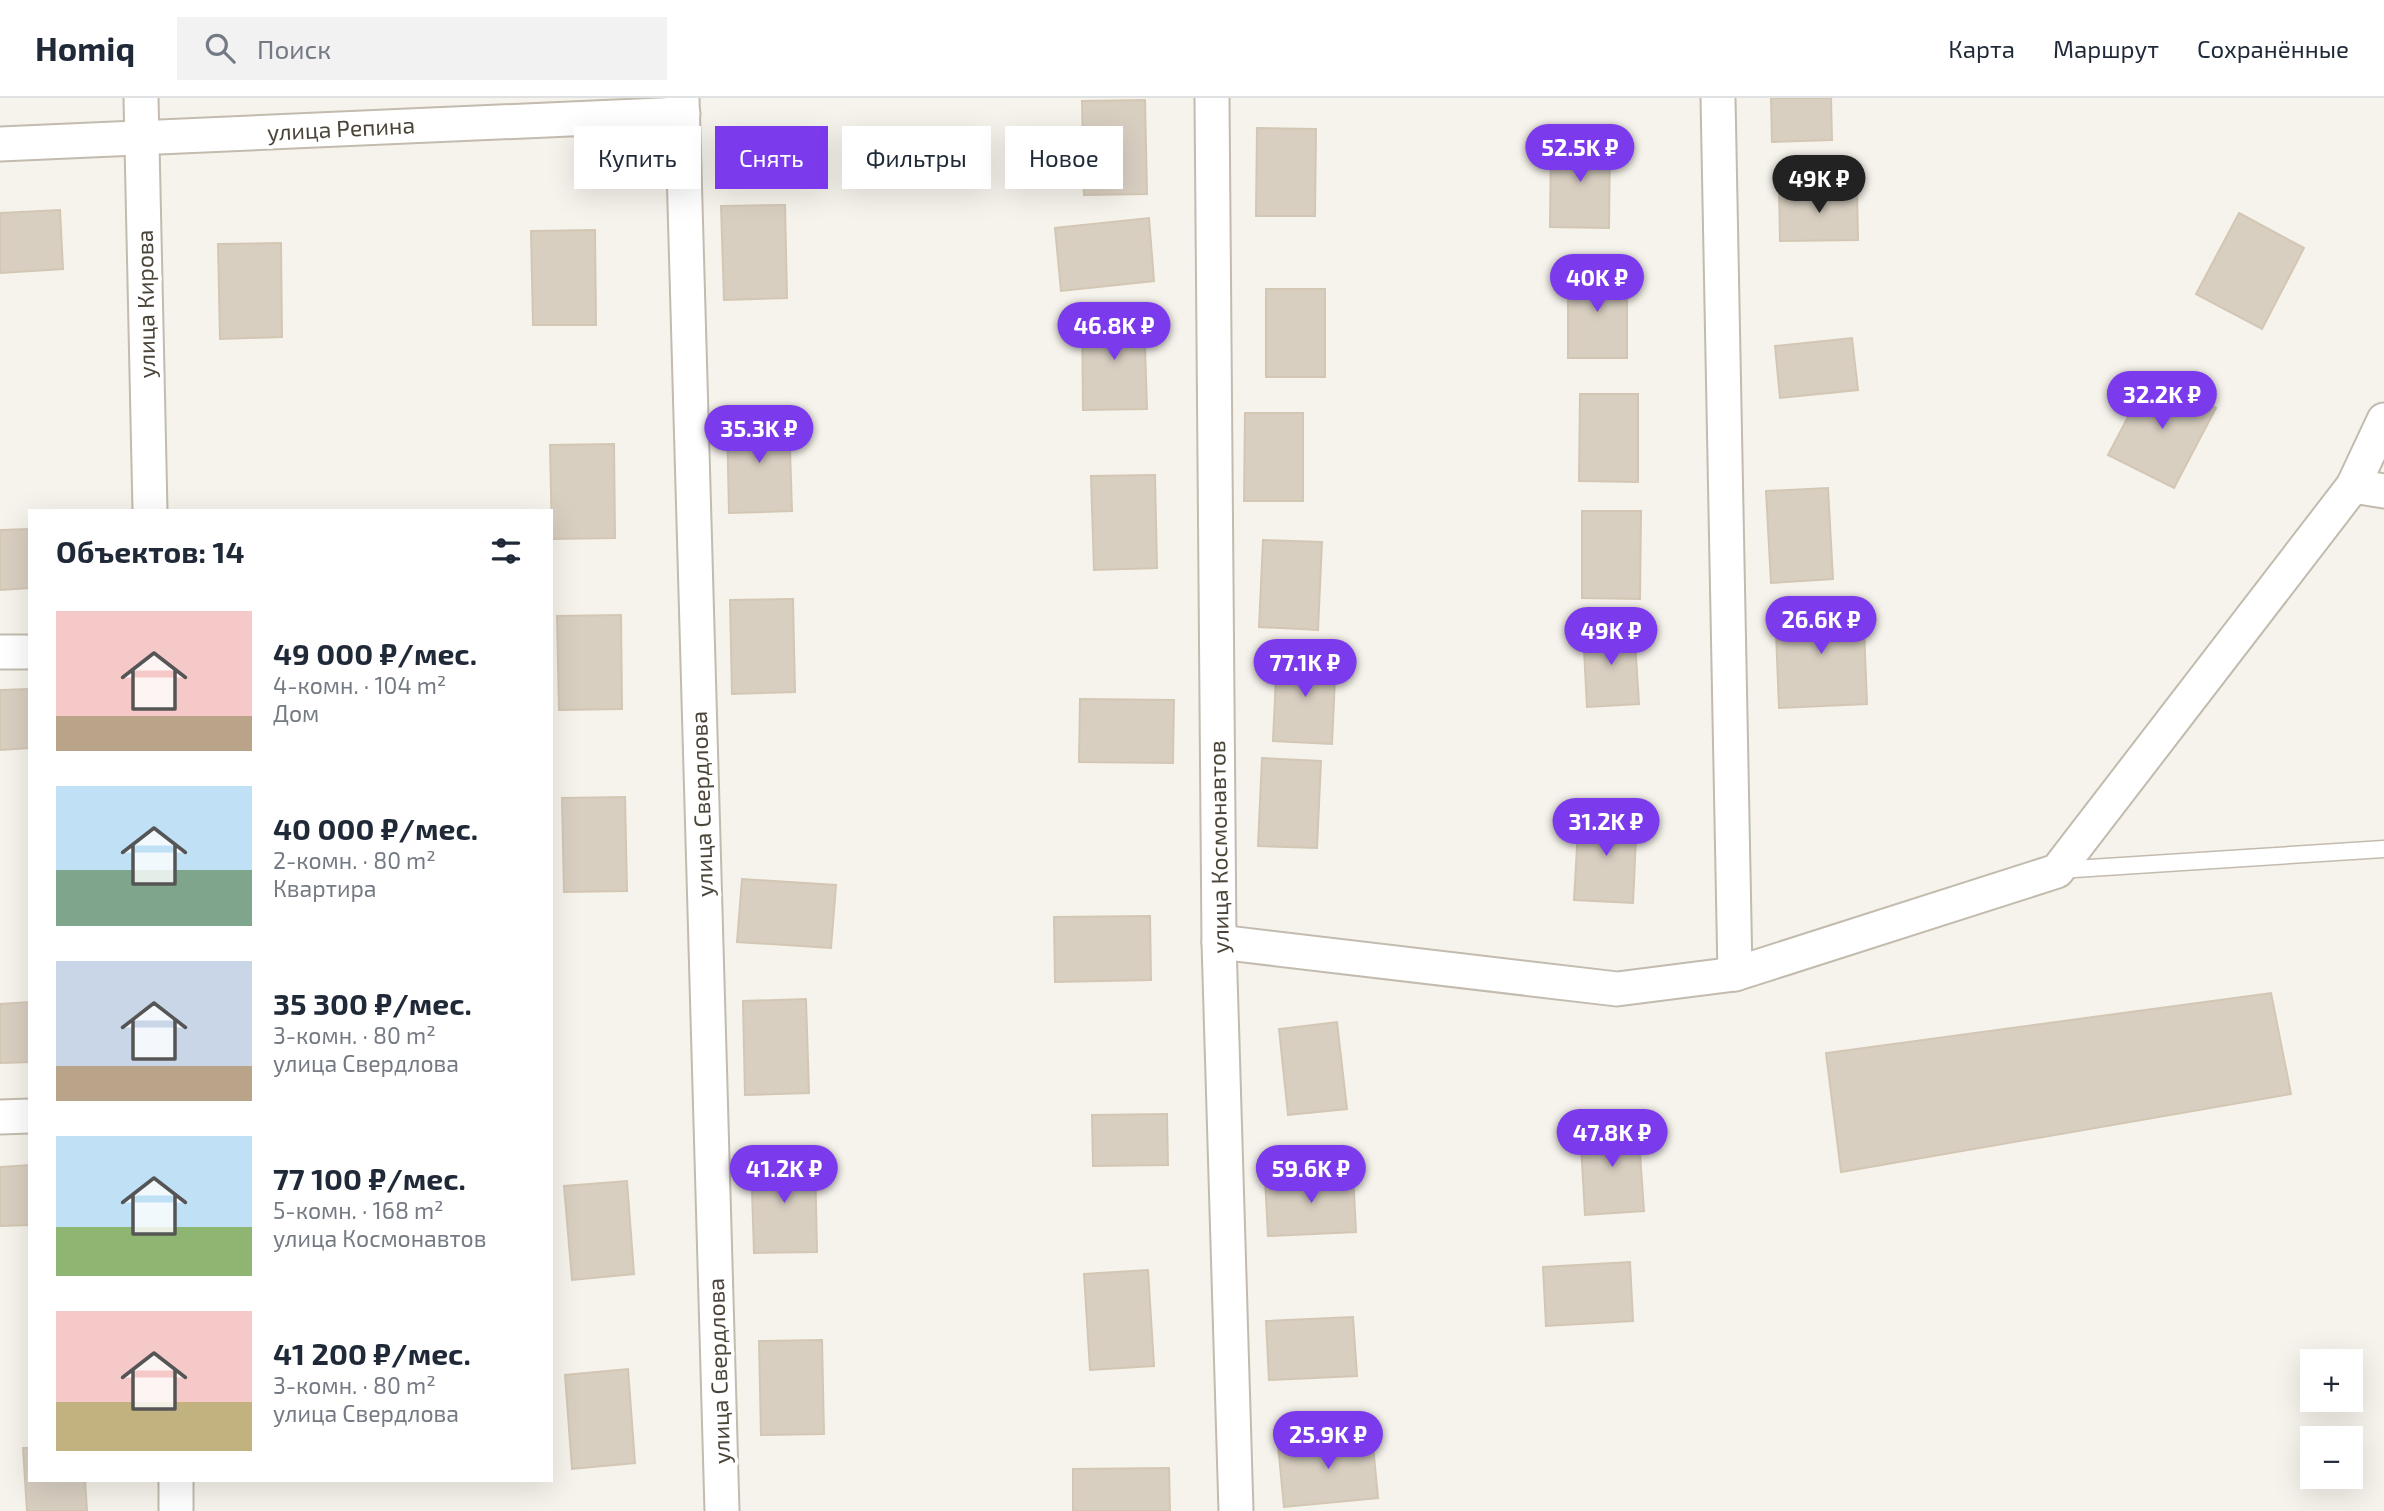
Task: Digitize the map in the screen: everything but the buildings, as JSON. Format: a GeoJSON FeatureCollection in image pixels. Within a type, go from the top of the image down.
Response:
{"type":"FeatureCollection","features":[{"type":"Feature","properties":{"kind":"street","name":"улица Кирова"},"geometry":{"type":"LineString","coordinates":[[141,98],[150,509]]}},
{"type":"Feature","properties":{"kind":"street","name":"улица Космонавтов"},"geometry":{"type":"LineString","coordinates":[[1212,98],[1219,942],[1236,1511]]}},
{"type":"Feature","properties":{"kind":"street"},"geometry":{"type":"LineString","coordinates":[[1718,98],[1735,974]]}},
{"type":"Feature","properties":{"kind":"street","name":"улица Репина"},"geometry":{"type":"LineString","coordinates":[[0,144],[682,106]]}},
{"type":"Feature","properties":{"kind":"street","name":"улица Свердлова"},"geometry":{"type":"LineString","coordinates":[[682,106],[723,1511]]}},
{"type":"Feature","properties":{"kind":"street"},"geometry":{"type":"LineString","coordinates":[[1219,942],[1617,989],[1735,974],[2057,871],[2368,489],[2384,420]]}},
{"type":"Feature","properties":{"kind":"street"},"geometry":{"type":"LineString","coordinates":[[0,653],[28,652]]}},
{"type":"Feature","properties":{"kind":"street"},"geometry":{"type":"LineString","coordinates":[[0,1117],[28,1116]]}},
{"type":"Feature","properties":{"kind":"street"},"geometry":{"type":"LineString","coordinates":[[176,1482],[176,1511]]}},
{"type":"Feature","properties":{"kind":"lane"},"geometry":{"type":"LineString","coordinates":[[2057,871],[2384,849]]}}]}
